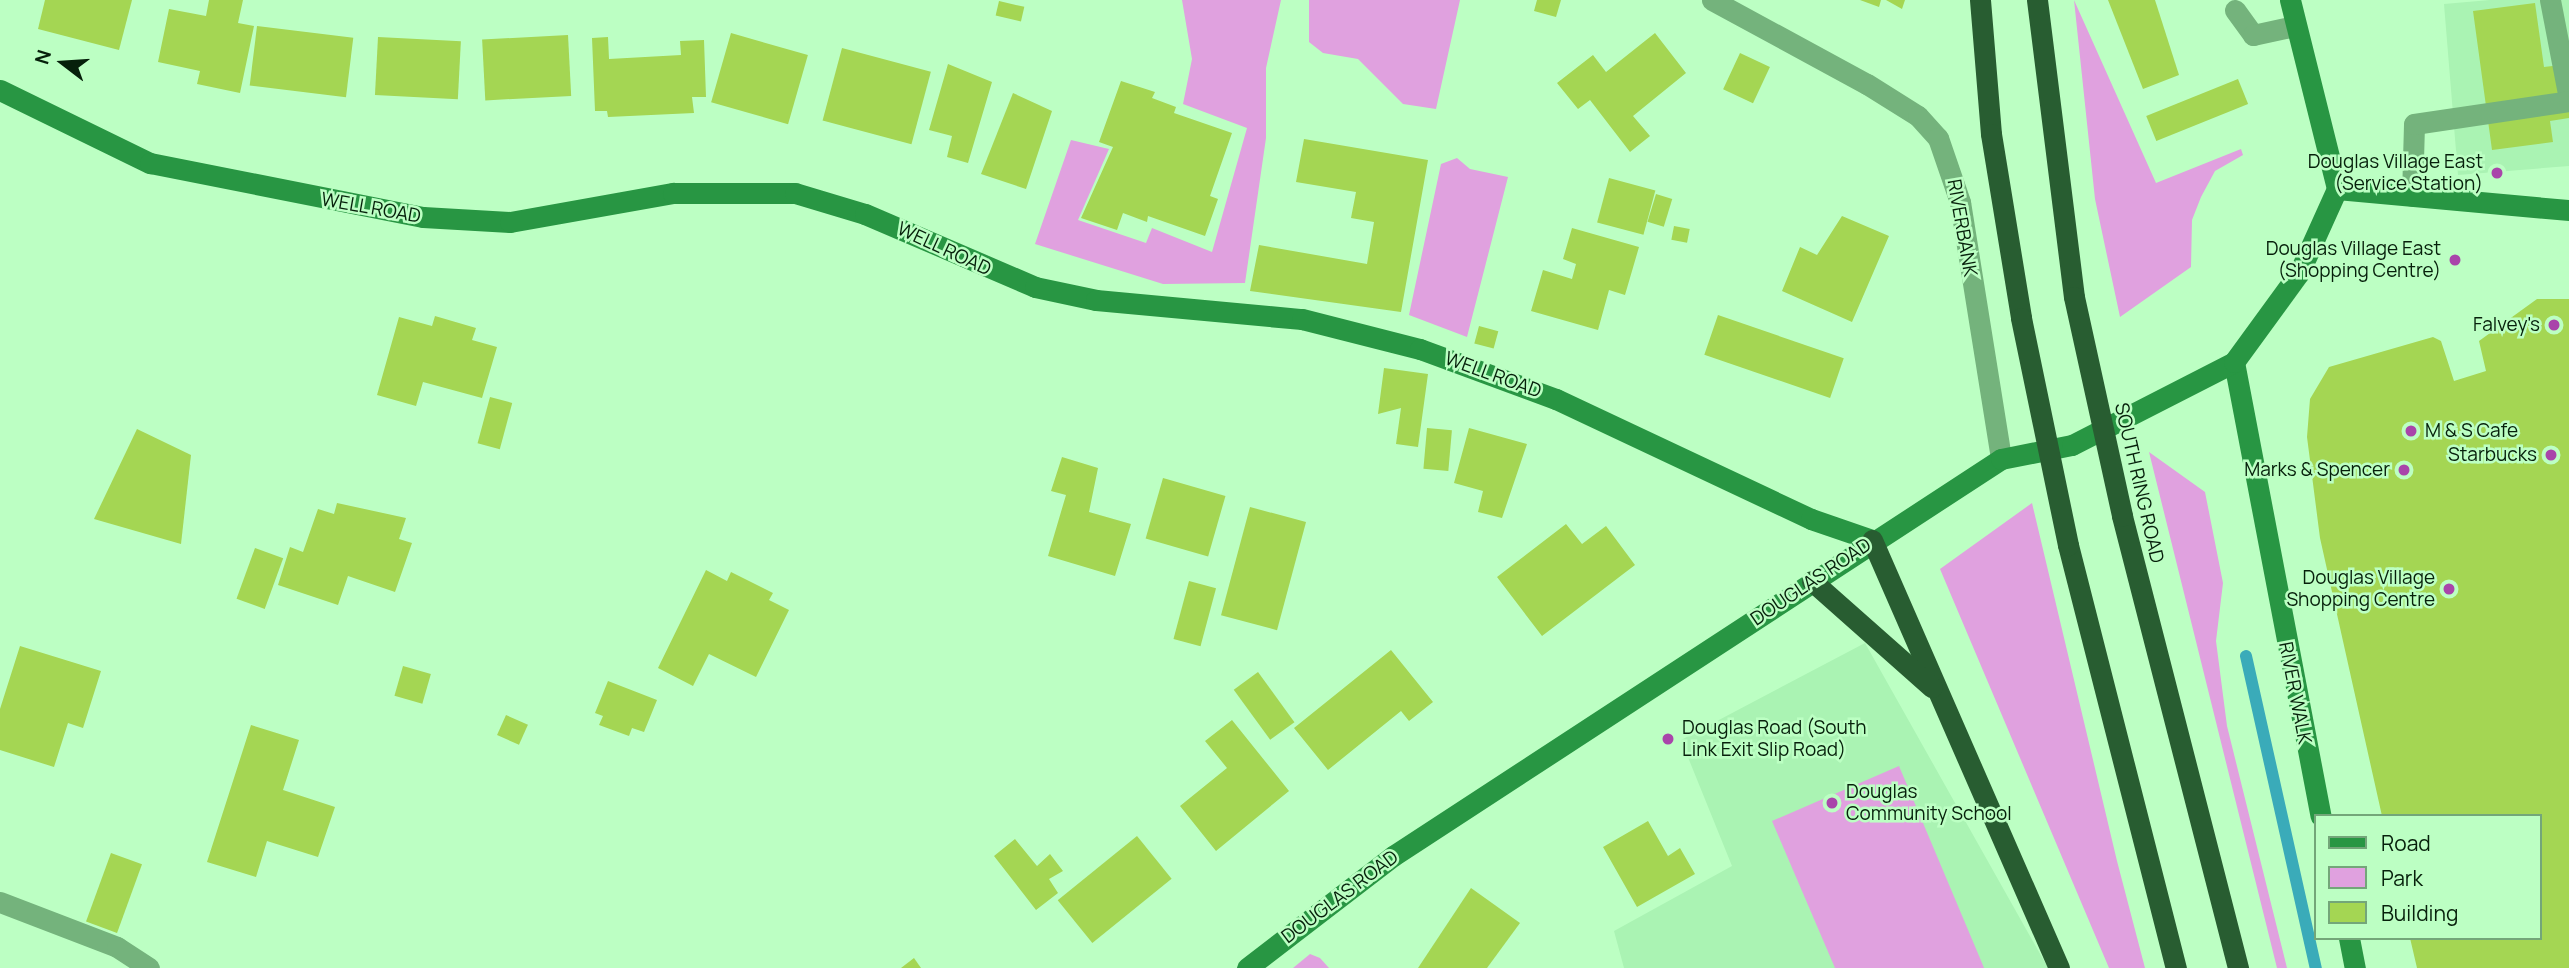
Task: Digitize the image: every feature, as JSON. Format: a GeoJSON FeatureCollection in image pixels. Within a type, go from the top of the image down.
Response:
{"type":"FeatureCollection","features":[{"type":"Feature","properties":{"kind":"highway"},"geometry":{"type":"LineString","coordinates":[[1980,0],[1991,134],[2021,318],[2068,545],[2176,968]]}},
{"type":"Feature","properties":{"kind":"highway","name":"SOUTH RING ROAD"},"geometry":{"type":"LineString","coordinates":[[2038,0],[2074,297],[2122,516],[2238,968]]}},
{"type":"Feature","properties":{"kind":"highway"},"geometry":{"type":"LineString","coordinates":[[1872,540],[2059,968]]}},
{"type":"Feature","properties":{"kind":"highway"},"geometry":{"type":"LineString","coordinates":[[1812,582],[1938,693]]}},
{"type":"Feature","properties":{"kind":"main road"},"geometry":{"type":"LineString","coordinates":[[2290,0],[2337,189],[2569,210]]}},
{"type":"Feature","properties":{"kind":"main road","name":"WELL ROAD"},"geometry":{"type":"LineString","coordinates":[[0,90],[150,163],[423,217],[510,222],[673,194],[795,193],[865,214],[991,272],[1045,289],[1302,318],[1420,349],[1556,399],[1811,519],[1872,540]]}},
{"type":"Feature","properties":{"kind":"main road","name":"DOUGLAS ROAD"},"geometry":{"type":"LineString","coordinates":[[1247,968],[1392,856],[1872,540],[2001,459],[2072,445],[2234,362],[2299,273],[2337,189]]}},
{"type":"Feature","properties":{"kind":"main road","name":"RIVER WALK"},"geometry":{"type":"LineString","coordinates":[[2234,362],[2321,814]]}},
{"type":"Feature","properties":{"kind":"main road"},"geometry":{"type":"LineString","coordinates":[[2349,940],[2355,968]]}},
{"type":"Feature","properties":{"kind":"street","name":"RIVERBANK"},"geometry":{"type":"LineString","coordinates":[[1712,0],[1867,84],[1918,116],[1938,138],[1960,202],[2001,459]]}},
{"type":"Feature","properties":{"kind":"street"},"geometry":{"type":"LineString","coordinates":[[2412,196],[2414,124],[2569,100],[2550,0]]}},
{"type":"Feature","properties":{"kind":"street"},"geometry":{"type":"LineString","coordinates":[[2235,10],[2253,34],[2295,26]]}},
{"type":"Feature","properties":{"kind":"street"},"geometry":{"type":"LineString","coordinates":[[0,902],[117,947],[149,968]]}},
{"type":"Feature","properties":{"kind":"shaded area"},"geometry":{"type":"Polygon","coordinates":[[[2490,0],[2569,0],[2569,166],[2458,175],[2444,4],[2490,0]]]}},
{"type":"Feature","properties":{"kind":"shaded area","name":"Douglas Community School"},"geometry":{"type":"Polygon","coordinates":[[[1865,643],[2048,968],[1624,968],[1614,931],[1732,866],[1681,740],[1865,643]]]}},
{"type":"Feature","properties":{"kind":"green space"},"geometry":{"type":"Polygon","coordinates":[[[1182,0],[1281,0],[1266,68],[1266,138],[1245,283],[1163,284],[1035,244],[1071,140],[1109,149],[1078,220],[1146,243],[1152,228],[1212,252],[1247,128],[1183,104],[1192,59],[1182,0]]]}},
{"type":"Feature","properties":{"kind":"green space"},"geometry":{"type":"Polygon","coordinates":[[[1309,0],[1460,0],[1436,109],[1403,104],[1358,59],[1323,53],[1309,42],[1309,0]]]}},
{"type":"Feature","properties":{"kind":"green space"},"geometry":{"type":"Polygon","coordinates":[[[2074,0],[2156,183],[2241,149],[2243,155],[2215,171],[2201,197],[2192,220],[2191,267],[2120,317],[2095,199],[2074,0]]]}},
{"type":"Feature","properties":{"kind":"green space"},"geometry":{"type":"Polygon","coordinates":[[[1457,158],[1470,169],[1508,177],[1467,337],[1409,315],[1441,164],[1457,158]]]}},
{"type":"Feature","properties":{"kind":"green space"},"geometry":{"type":"Polygon","coordinates":[[[2149,452],[2205,492],[2223,583],[2216,641],[2227,726],[2287,968],[2277,968],[2149,452]]]}},
{"type":"Feature","properties":{"kind":"green space"},"geometry":{"type":"Polygon","coordinates":[[[2032,503],[2145,968],[2109,968],[1940,569],[2032,503]]]}},
{"type":"Feature","properties":{"kind":"green space"},"geometry":{"type":"Polygon","coordinates":[[[1899,766],[1984,968],[1835,968],[1772,821],[1899,766]]]}},
{"type":"Feature","properties":{"kind":"green space"},"geometry":{"type":"Polygon","coordinates":[[[1310,954],[1320,958],[1329,968],[1293,968],[1310,954]]]}},
{"type":"Feature","properties":{"kind":"building"},"geometry":{"type":"Polygon","coordinates":[[[45,0],[132,0],[119,50],[38,29],[45,0]]]}},
{"type":"Feature","properties":{"kind":"building"},"geometry":{"type":"Polygon","coordinates":[[[209,0],[243,0],[238,23],[254,26],[240,93],[197,84],[200,71],[158,62],[169,9],[206,16],[209,0]]]}},
{"type":"Feature","properties":{"kind":"building"},"geometry":{"type":"Polygon","coordinates":[[[1537,0],[1561,0],[1556,17],[1534,11],[1537,0]]]}},
{"type":"Feature","properties":{"kind":"building"},"geometry":{"type":"Polygon","coordinates":[[[1860,0],[1881,0],[1879,7],[1860,0]]]}},
{"type":"Feature","properties":{"kind":"building"},"geometry":{"type":"Polygon","coordinates":[[[1886,0],[1905,0],[1902,9],[1886,0]]]}},
{"type":"Feature","properties":{"kind":"building"},"geometry":{"type":"Polygon","coordinates":[[[2108,0],[2155,0],[2179,75],[2143,89],[2108,0]]]}},
{"type":"Feature","properties":{"kind":"building"},"geometry":{"type":"Polygon","coordinates":[[[999,1],[1024,7],[1021,21],[996,16],[999,1]]]}},
{"type":"Feature","properties":{"kind":"building"},"geometry":{"type":"Polygon","coordinates":[[[2535,3],[2544,67],[2569,64],[2569,118],[2550,121],[2553,142],[2492,150],[2473,11],[2535,3]]]}},
{"type":"Feature","properties":{"kind":"building"},"geometry":{"type":"Polygon","coordinates":[[[257,26],[353,38],[346,97],[250,86],[257,26]]]}},
{"type":"Feature","properties":{"kind":"building"},"geometry":{"type":"Polygon","coordinates":[[[731,33],[808,55],[788,124],[711,102],[731,33]]]}},
{"type":"Feature","properties":{"kind":"building"},"geometry":{"type":"Polygon","coordinates":[[[1655,33],[1686,73],[1633,116],[1650,136],[1630,152],[1590,100],[1578,109],[1557,83],[1593,55],[1606,72],[1655,33]]]}},
{"type":"Feature","properties":{"kind":"building"},"geometry":{"type":"Polygon","coordinates":[[[568,35],[571,96],[485,100],[482,40],[568,35]]]}},
{"type":"Feature","properties":{"kind":"building"},"geometry":{"type":"Polygon","coordinates":[[[378,37],[461,41],[458,99],[375,95],[378,37]]]}},
{"type":"Feature","properties":{"kind":"building"},"geometry":{"type":"Polygon","coordinates":[[[608,37],[609,59],[681,55],[680,41],[704,40],[706,97],[692,97],[694,113],[608,117],[607,111],[595,111],[592,38],[608,37]]]}},
{"type":"Feature","properties":{"kind":"building"},"geometry":{"type":"Polygon","coordinates":[[[842,48],[931,72],[911,144],[823,120],[842,48]]]}},
{"type":"Feature","properties":{"kind":"building"},"geometry":{"type":"Polygon","coordinates":[[[1740,53],[1770,67],[1753,103],[1723,89],[1740,53]]]}},
{"type":"Feature","properties":{"kind":"building"},"geometry":{"type":"Polygon","coordinates":[[[948,64],[992,82],[968,163],[947,157],[952,136],[929,130],[948,64]]]}},
{"type":"Feature","properties":{"kind":"building"},"geometry":{"type":"Polygon","coordinates":[[[2238,79],[2248,104],[2156,141],[2146,116],[2238,79]]]}},
{"type":"Feature","properties":{"kind":"building"},"geometry":{"type":"Polygon","coordinates":[[[1121,81],[1155,92],[1152,98],[1176,107],[1174,113],[1232,133],[1210,196],[1218,199],[1205,236],[1148,216],[1147,222],[1123,213],[1117,230],[1081,218],[1113,147],[1099,142],[1121,81]]]}},
{"type":"Feature","properties":{"kind":"building"},"geometry":{"type":"Polygon","coordinates":[[[1013,93],[1052,111],[1026,189],[981,174],[1013,93]]]}},
{"type":"Feature","properties":{"kind":"building"},"geometry":{"type":"Polygon","coordinates":[[[1304,139],[1428,160],[1401,312],[1250,291],[1259,245],[1367,264],[1374,222],[1351,218],[1356,192],[1296,182],[1304,139]]]}},
{"type":"Feature","properties":{"kind":"building"},"geometry":{"type":"Polygon","coordinates":[[[1609,178],[1655,190],[1643,235],[1597,222],[1609,178]]]}},
{"type":"Feature","properties":{"kind":"building"},"geometry":{"type":"Polygon","coordinates":[[[1656,194],[1672,199],[1664,227],[1648,222],[1656,194]]]}},
{"type":"Feature","properties":{"kind":"building"},"geometry":{"type":"Polygon","coordinates":[[[1842,216],[1889,236],[1852,322],[1782,291],[1800,247],[1817,255],[1842,216]]]}},
{"type":"Feature","properties":{"kind":"building"},"geometry":{"type":"Polygon","coordinates":[[[1674,226],[1690,229],[1687,243],[1671,240],[1674,226]]]}},
{"type":"Feature","properties":{"kind":"building"},"geometry":{"type":"Polygon","coordinates":[[[1572,228],[1639,247],[1625,295],[1609,290],[1598,330],[1531,311],[1543,270],[1572,279],[1576,264],[1563,259],[1572,228]]]}},
{"type":"Feature","properties":{"kind":"building","name":"Douglas Village Shopping Centre"},"geometry":{"type":"Polygon","coordinates":[[[2537,299],[2569,299],[2569,968],[2417,968],[2410,940],[2541,940],[2541,814],[2382,814],[2320,538],[2307,437],[2310,399],[2329,367],[2433,337],[2441,341],[2454,381],[2486,371],[2479,341],[2537,299]]]}},
{"type":"Feature","properties":{"kind":"building"},"geometry":{"type":"Polygon","coordinates":[[[1718,315],[1844,358],[1830,398],[1704,355],[1718,315]]]}},
{"type":"Feature","properties":{"kind":"building"},"geometry":{"type":"Polygon","coordinates":[[[435,316],[476,328],[472,340],[497,347],[482,398],[423,382],[416,406],[377,395],[399,317],[432,326],[435,316]]]}},
{"type":"Feature","properties":{"kind":"building"},"geometry":{"type":"Polygon","coordinates":[[[1479,326],[1498,331],[1494,349],[1474,343],[1479,326]]]}},
{"type":"Feature","properties":{"kind":"building"},"geometry":{"type":"Polygon","coordinates":[[[1384,368],[1428,374],[1418,447],[1396,444],[1401,408],[1378,414],[1384,368]]]}},
{"type":"Feature","properties":{"kind":"building"},"geometry":{"type":"Polygon","coordinates":[[[490,397],[512,403],[500,449],[478,443],[490,397]]]}},
{"type":"Feature","properties":{"kind":"building"},"geometry":{"type":"Polygon","coordinates":[[[1427,428],[1452,430],[1448,471],[1423,469],[1427,428]]]}},
{"type":"Feature","properties":{"kind":"building"},"geometry":{"type":"Polygon","coordinates":[[[1469,428],[1527,444],[1502,518],[1478,512],[1483,491],[1454,483],[1469,428]]]}},
{"type":"Feature","properties":{"kind":"building"},"geometry":{"type":"Polygon","coordinates":[[[137,429],[191,455],[181,544],[94,519],[137,429]]]}},
{"type":"Feature","properties":{"kind":"building"},"geometry":{"type":"Polygon","coordinates":[[[1062,457],[1098,468],[1089,512],[1131,524],[1115,576],[1048,556],[1066,495],[1051,491],[1062,457]]]}},
{"type":"Feature","properties":{"kind":"building"},"geometry":{"type":"Polygon","coordinates":[[[1163,478],[1225,496],[1208,556],[1146,539],[1163,478]]]}},
{"type":"Feature","properties":{"kind":"building"},"geometry":{"type":"Polygon","coordinates":[[[337,503],[406,518],[399,539],[412,543],[395,592],[348,576],[338,605],[278,585],[290,547],[303,552],[318,509],[334,514],[337,503]]]}},
{"type":"Feature","properties":{"kind":"building"},"geometry":{"type":"Polygon","coordinates":[[[1250,507],[1306,522],[1277,630],[1221,615],[1250,507]]]}},
{"type":"Feature","properties":{"kind":"building"},"geometry":{"type":"Polygon","coordinates":[[[1566,524],[1582,544],[1606,526],[1635,565],[1542,636],[1497,577],[1566,524]]]}},
{"type":"Feature","properties":{"kind":"building"},"geometry":{"type":"Polygon","coordinates":[[[255,548],[283,558],[265,609],[237,599],[255,548]]]}},
{"type":"Feature","properties":{"kind":"building"},"geometry":{"type":"Polygon","coordinates":[[[706,570],[727,581],[731,572],[773,593],[769,600],[789,610],[756,677],[709,654],[693,686],[658,668],[706,570]]]}},
{"type":"Feature","properties":{"kind":"building"},"geometry":{"type":"Polygon","coordinates":[[[1189,581],[1216,588],[1201,646],[1173,639],[1189,581]]]}},
{"type":"Feature","properties":{"kind":"building"},"geometry":{"type":"Polygon","coordinates":[[[20,646],[101,671],[83,728],[68,723],[54,767],[0,750],[0,709],[20,646]]]}},
{"type":"Feature","properties":{"kind":"building"},"geometry":{"type":"Polygon","coordinates":[[[1391,650],[1433,702],[1409,721],[1401,711],[1328,770],[1294,728],[1391,650]]]}},
{"type":"Feature","properties":{"kind":"building"},"geometry":{"type":"Polygon","coordinates":[[[403,666],[431,674],[422,704],[394,696],[403,666]]]}},
{"type":"Feature","properties":{"kind":"building"},"geometry":{"type":"Polygon","coordinates":[[[1258,672],[1294,722],[1270,740],[1234,690],[1258,672]]]}},
{"type":"Feature","properties":{"kind":"building"},"geometry":{"type":"Polygon","coordinates":[[[608,681],[657,700],[644,732],[632,728],[629,736],[599,725],[603,716],[595,713],[608,681]]]}},
{"type":"Feature","properties":{"kind":"building"},"geometry":{"type":"Polygon","coordinates":[[[506,715],[528,725],[519,745],[497,735],[506,715]]]}},
{"type":"Feature","properties":{"kind":"building"},"geometry":{"type":"Polygon","coordinates":[[[1232,720],[1289,791],[1216,851],[1180,806],[1227,768],[1205,741],[1232,720]]]}},
{"type":"Feature","properties":{"kind":"building"},"geometry":{"type":"Polygon","coordinates":[[[251,725],[299,740],[283,790],[335,807],[318,857],[267,841],[256,877],[207,862],[251,725]]]}},
{"type":"Feature","properties":{"kind":"building"},"geometry":{"type":"Polygon","coordinates":[[[1648,821],[1668,856],[1680,848],[1695,874],[1637,907],[1603,847],[1648,821]]]}},
{"type":"Feature","properties":{"kind":"building"},"geometry":{"type":"Polygon","coordinates":[[[1137,836],[1172,879],[1092,943],[1058,900],[1137,836]]]}},
{"type":"Feature","properties":{"kind":"building"},"geometry":{"type":"Polygon","coordinates":[[[1015,839],[1037,866],[1050,854],[1063,871],[1049,879],[1058,893],[1036,910],[994,856],[1015,839]]]}},
{"type":"Feature","properties":{"kind":"building"},"geometry":{"type":"Polygon","coordinates":[[[111,853],[142,864],[117,933],[86,922],[111,853]]]}},
{"type":"Feature","properties":{"kind":"building"},"geometry":{"type":"Polygon","coordinates":[[[1471,888],[1520,923],[1487,968],[1418,968],[1471,888]]]}},
{"type":"Feature","properties":{"kind":"building"},"geometry":{"type":"Polygon","coordinates":[[[914,958],[921,968],[901,968],[914,958]]]}},
{"type":"Feature","properties":{"kind":"waterway"},"geometry":{"type":"LineString","coordinates":[[2246,656],[2316,968]]}},
{"type":"Feature","properties":{"kind":"place","name":"Douglas Village East (Service Station)"},"geometry":{"type":"Point","coordinates":[2497,173]}},
{"type":"Feature","properties":{"kind":"place","name":"Douglas Village East (Shopping Centre)"},"geometry":{"type":"Point","coordinates":[2455,260]}},
{"type":"Feature","properties":{"kind":"place","name":"Falvey's"},"geometry":{"type":"Point","coordinates":[2554,325]}},
{"type":"Feature","properties":{"kind":"place","name":"M & S Cafe"},"geometry":{"type":"Point","coordinates":[2411,431]}},
{"type":"Feature","properties":{"kind":"place","name":"Starbucks"},"geometry":{"type":"Point","coordinates":[2551,455]}},
{"type":"Feature","properties":{"kind":"place","name":"Marks & Spencer"},"geometry":{"type":"Point","coordinates":[2404,470]}},
{"type":"Feature","properties":{"kind":"place","name":"Douglas Village Shopping Centre"},"geometry":{"type":"Point","coordinates":[2449,589]}},
{"type":"Feature","properties":{"kind":"place","name":"Douglas Road (South Link Exit Slip Road)"},"geometry":{"type":"Point","coordinates":[1668,739]}},
{"type":"Feature","properties":{"kind":"place","name":"Douglas Community School"},"geometry":{"type":"Point","coordinates":[1832,803]}}]}
